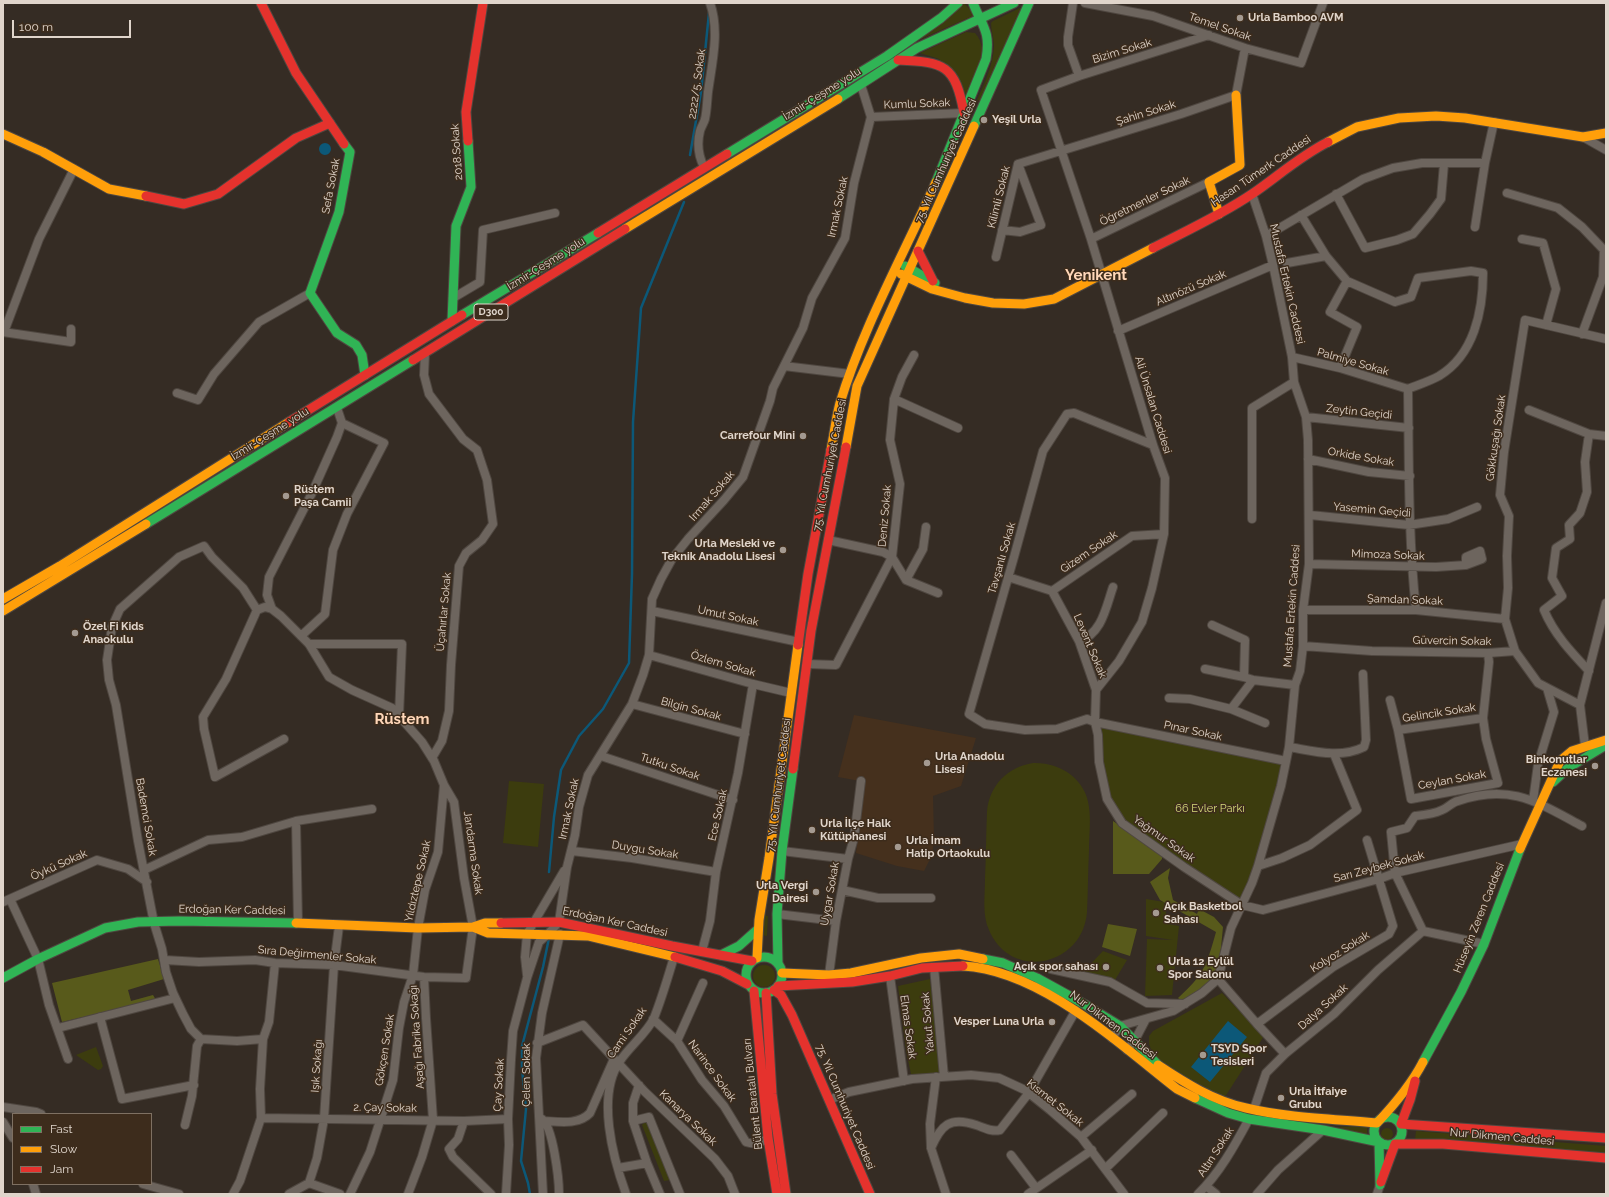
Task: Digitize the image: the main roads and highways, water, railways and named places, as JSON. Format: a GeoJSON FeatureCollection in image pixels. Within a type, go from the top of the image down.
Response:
{"type":"FeatureCollection","features":[{"type":"Feature","properties":{"kind":"main road","name":"Sefa Sokak"},"geometry":{"type":"LineString","coordinates":[[261,3],[296,73],[350,152],[339,212],[310,293],[337,333],[356,345],[362,354],[365,375]]}},
{"type":"Feature","properties":{"kind":"main road","name":"2018.Sokak"},"geometry":{"type":"LineString","coordinates":[[452,321],[456,226],[471,186],[466,112],[483,3]]}},
{"type":"Feature","properties":{"kind":"main road","name":"İzmir-Çeşme yolu"},"geometry":{"type":"LineString","coordinates":[[3,599],[60,566],[452,321],[887,56],[941,18],[958,3]]}},
{"type":"Feature","properties":{"kind":"main road","name":"75. Yıl Cumhuriyet Caddesi"},"geometry":{"type":"LineString","coordinates":[[754,959],[808,574],[828,460],[840,404],[850,374],[896,266],[936,183],[979,78],[988,48],[982,19],[973,3]]}},
{"type":"Feature","properties":{"kind":"main road","name":"D300"},"geometry":{"type":"LineString","coordinates":[[982,19],[1014,3]]}},
{"type":"Feature","properties":{"kind":"main road","name":"75. Yıl Cumhuriyet Caddesi"},"geometry":{"type":"LineString","coordinates":[[778,964],[777,914],[782,851],[811,631],[857,386],[1029,3]]}},
{"type":"Feature","properties":{"kind":"main road","name":"İzmir-Çeşme yolu"},"geometry":{"type":"LineString","coordinates":[[3,611],[425,354],[861,85],[917,48],[982,19]]}},
{"type":"Feature","properties":{"kind":"main road"},"geometry":{"type":"LineString","coordinates":[[898,60],[932,62],[947,69],[961,94],[964,113]]}},
{"type":"Feature","properties":{"kind":"main road"},"geometry":{"type":"LineString","coordinates":[[1219,214],[1209,182],[1240,164],[1236,95]]}},
{"type":"Feature","properties":{"kind":"main road","name":"Hasan Tümerk Caddesi"},"geometry":{"type":"LineString","coordinates":[[909,273],[932,289],[944,291],[965,298],[993,303],[1024,304],[1054,299],[1219,214],[1252,194],[1314,149],[1357,127],[1399,118],[1436,116],[1494,122],[1583,136],[1606,133]]}},
{"type":"Feature","properties":{"kind":"main road"},"geometry":{"type":"LineString","coordinates":[[3,134],[43,152],[109,189],[184,204],[218,194],[296,138],[330,124]]}},
{"type":"Feature","properties":{"kind":"main road"},"geometry":{"type":"LineString","coordinates":[[918,251],[933,282]]}},
{"type":"Feature","properties":{"kind":"main road"},"geometry":{"type":"LineString","coordinates":[[896,266],[909,273],[933,282],[944,291]]}},
{"type":"Feature","properties":{"kind":"main road","name":"Hüseyin Zeren Caddesi"},"geometry":{"type":"LineString","coordinates":[[1548,787],[1560,761],[1572,751],[1606,740]]}},
{"type":"Feature","properties":{"kind":"main road","name":"Hüseyin Zeren Caddesi"},"geometry":{"type":"LineString","coordinates":[[1416,1076],[1461,992],[1484,944],[1537,802],[1548,787],[1568,768],[1606,745]]}},
{"type":"Feature","properties":{"kind":"main road","name":"Erdoğan Ker Caddesi"},"geometry":{"type":"LineString","coordinates":[[3,978],[38,959],[105,928],[138,922],[154,923],[179,921],[298,923],[339,926],[418,928],[473,926],[485,923],[558,922],[672,946],[721,955],[754,959]]}},
{"type":"Feature","properties":{"kind":"main road","name":"Erdoğan Ker Caddesi"},"geometry":{"type":"LineString","coordinates":[[473,926],[488,933],[588,936],[674,957],[722,971],[748,984]]}},
{"type":"Feature","properties":{"kind":"main road"},"geometry":{"type":"LineString","coordinates":[[721,955],[739,946],[758,929]]}},
{"type":"Feature","properties":{"kind":"main road","name":"Nur Dikmen Caddesi"},"geometry":{"type":"LineString","coordinates":[[782,973],[830,975],[851,973],[921,958],[959,954],[1003,963],[1037,978],[1120,1026],[1135,1040],[1157,1065],[1190,1086],[1223,1100],[1254,1109],[1298,1116],[1377,1123]]}},
{"type":"Feature","properties":{"kind":"main road"},"geometry":{"type":"LineString","coordinates":[[768,957],[778,964],[782,973],[782,979],[773,989],[754,991],[748,984],[746,971],[754,959],[768,957]]}},
{"type":"Feature","properties":{"kind":"main road","name":"Nur Dikmen Caddesi"},"geometry":{"type":"LineString","coordinates":[[773,989],[852,982],[934,967],[965,966],[993,971],[1022,981],[1076,1010],[1177,1089],[1228,1113],[1249,1119],[1323,1130],[1379,1142]]}},
{"type":"Feature","properties":{"kind":"main road","name":"75. Yıl Cumhuriyet Caddesi"},"geometry":{"type":"LineString","coordinates":[[773,989],[781,996],[792,1015],[870,1194]]}},
{"type":"Feature","properties":{"kind":"main road","name":"Bülent Baratalı Bulvarı"},"geometry":{"type":"LineString","coordinates":[[773,989],[767,1023],[773,1100],[786,1194]]}},
{"type":"Feature","properties":{"kind":"main road","name":"Bülent Baratalı Bulvarı"},"geometry":{"type":"LineString","coordinates":[[754,991],[768,1138],[777,1194]]}},
{"type":"Feature","properties":{"kind":"main road"},"geometry":{"type":"LineString","coordinates":[[1377,1123],[1384,1118],[1389,1117],[1396,1119],[1401,1124],[1403,1131],[1402,1136],[1395,1144],[1380,1185],[1379,1142],[1374,1132],[1377,1123],[1394,1105],[1416,1076]]}},
{"type":"Feature","properties":{"kind":"main road"},"geometry":{"type":"LineString","coordinates":[[1401,1124],[1410,1100],[1416,1076]]}},
{"type":"Feature","properties":{"kind":"main road","name":"Nur Dikmen Caddesi"},"geometry":{"type":"LineString","coordinates":[[1401,1124],[1606,1138]]}},
{"type":"Feature","properties":{"kind":"main road"},"geometry":{"type":"LineString","coordinates":[[1379,1142],[1387,1145],[1395,1144]]}},
{"type":"Feature","properties":{"kind":"main road","name":"Nur Dikmen Caddesi"},"geometry":{"type":"LineString","coordinates":[[1395,1144],[1443,1144],[1606,1158]]}},
{"type":"Feature","properties":{"kind":"water"},"geometry":{"type":"Polygon","coordinates":[[[323,143],[327,143],[331,149],[327,155],[323,155],[319,151],[319,147],[323,143]]]}},
{"type":"Feature","properties":{"kind":"water"},"geometry":{"type":"Polygon","coordinates":[[[1228,1021],[1247,1037],[1210,1082],[1191,1067],[1228,1021]]]}},
{"type":"Feature","properties":{"kind":"waterway"},"geometry":{"type":"LineString","coordinates":[[690,155],[701,92],[709,13]]}},
{"type":"Feature","properties":{"kind":"waterway"},"geometry":{"type":"LineString","coordinates":[[549,872],[554,817],[561,770],[579,736],[603,709],[629,663],[632,574],[633,422],[641,308],[684,202]]}},
{"type":"Feature","properties":{"kind":"waterway"},"geometry":{"type":"LineString","coordinates":[[530,1194],[521,1161],[526,1109],[522,1069],[522,1046],[543,967],[549,938]]}},
{"type":"Feature","properties":{"kind":"place","name":"Urla Bamboo AVM"},"geometry":{"type":"Point","coordinates":[1240,18]}},
{"type":"Feature","properties":{"kind":"place","name":"Yeşil Urla"},"geometry":{"type":"Point","coordinates":[984,120]}},
{"type":"Feature","properties":{"kind":"place","name":"Carrefour Mini"},"geometry":{"type":"Point","coordinates":[803,436]}},
{"type":"Feature","properties":{"kind":"place","name":"Rüstem Paşa Camii"},"geometry":{"type":"Point","coordinates":[286,496]}},
{"type":"Feature","properties":{"kind":"place","name":"Urla Mesleki ve Teknik Anadolu Lisesi"},"geometry":{"type":"Point","coordinates":[783,550]}},
{"type":"Feature","properties":{"kind":"place","name":"Özel Fi Kids Anaokulu"},"geometry":{"type":"Point","coordinates":[75,633]}},
{"type":"Feature","properties":{"kind":"place","name":"Urla Anadolu Lisesi"},"geometry":{"type":"Point","coordinates":[927,763]}},
{"type":"Feature","properties":{"kind":"place","name":"Binkonutlar Eczanesi"},"geometry":{"type":"Point","coordinates":[1595,766]}},
{"type":"Feature","properties":{"kind":"place","name":"Urla İlçe Halk Kütüphanesi"},"geometry":{"type":"Point","coordinates":[812,830]}},
{"type":"Feature","properties":{"kind":"place","name":"Urla İmam Hatip Ortaokulu"},"geometry":{"type":"Point","coordinates":[898,847]}},
{"type":"Feature","properties":{"kind":"place","name":"Urla Vergi Dairesi"},"geometry":{"type":"Point","coordinates":[816,892]}},
{"type":"Feature","properties":{"kind":"place","name":"Açık Basketbol Sahası"},"geometry":{"type":"Point","coordinates":[1156,913]}},
{"type":"Feature","properties":{"kind":"place","name":"Açık spor sahası"},"geometry":{"type":"Point","coordinates":[1106,967]}},
{"type":"Feature","properties":{"kind":"place","name":"Urla 12 Eylül Spor Salonu"},"geometry":{"type":"Point","coordinates":[1160,968]}},
{"type":"Feature","properties":{"kind":"place","name":"Vesper Luna Urla"},"geometry":{"type":"Point","coordinates":[1052,1022]}},
{"type":"Feature","properties":{"kind":"place","name":"TSYD Spor Tesisleri"},"geometry":{"type":"Point","coordinates":[1203,1055]}},
{"type":"Feature","properties":{"kind":"place","name":"Urla İtfaiye Grubu"},"geometry":{"type":"Point","coordinates":[1281,1098]}},
{"type":"Feature","properties":{"kind":"district","name":"Yenikent"},"geometry":{"type":"Point","coordinates":[1096,275]}},
{"type":"Feature","properties":{"kind":"district","name":"Rüstem"},"geometry":{"type":"Point","coordinates":[402,719]}},
{"type":"Feature","properties":{"kind":"park label","name":"66 Evler Parkı"},"geometry":{"type":"Point","coordinates":[1210,809]}}]}
